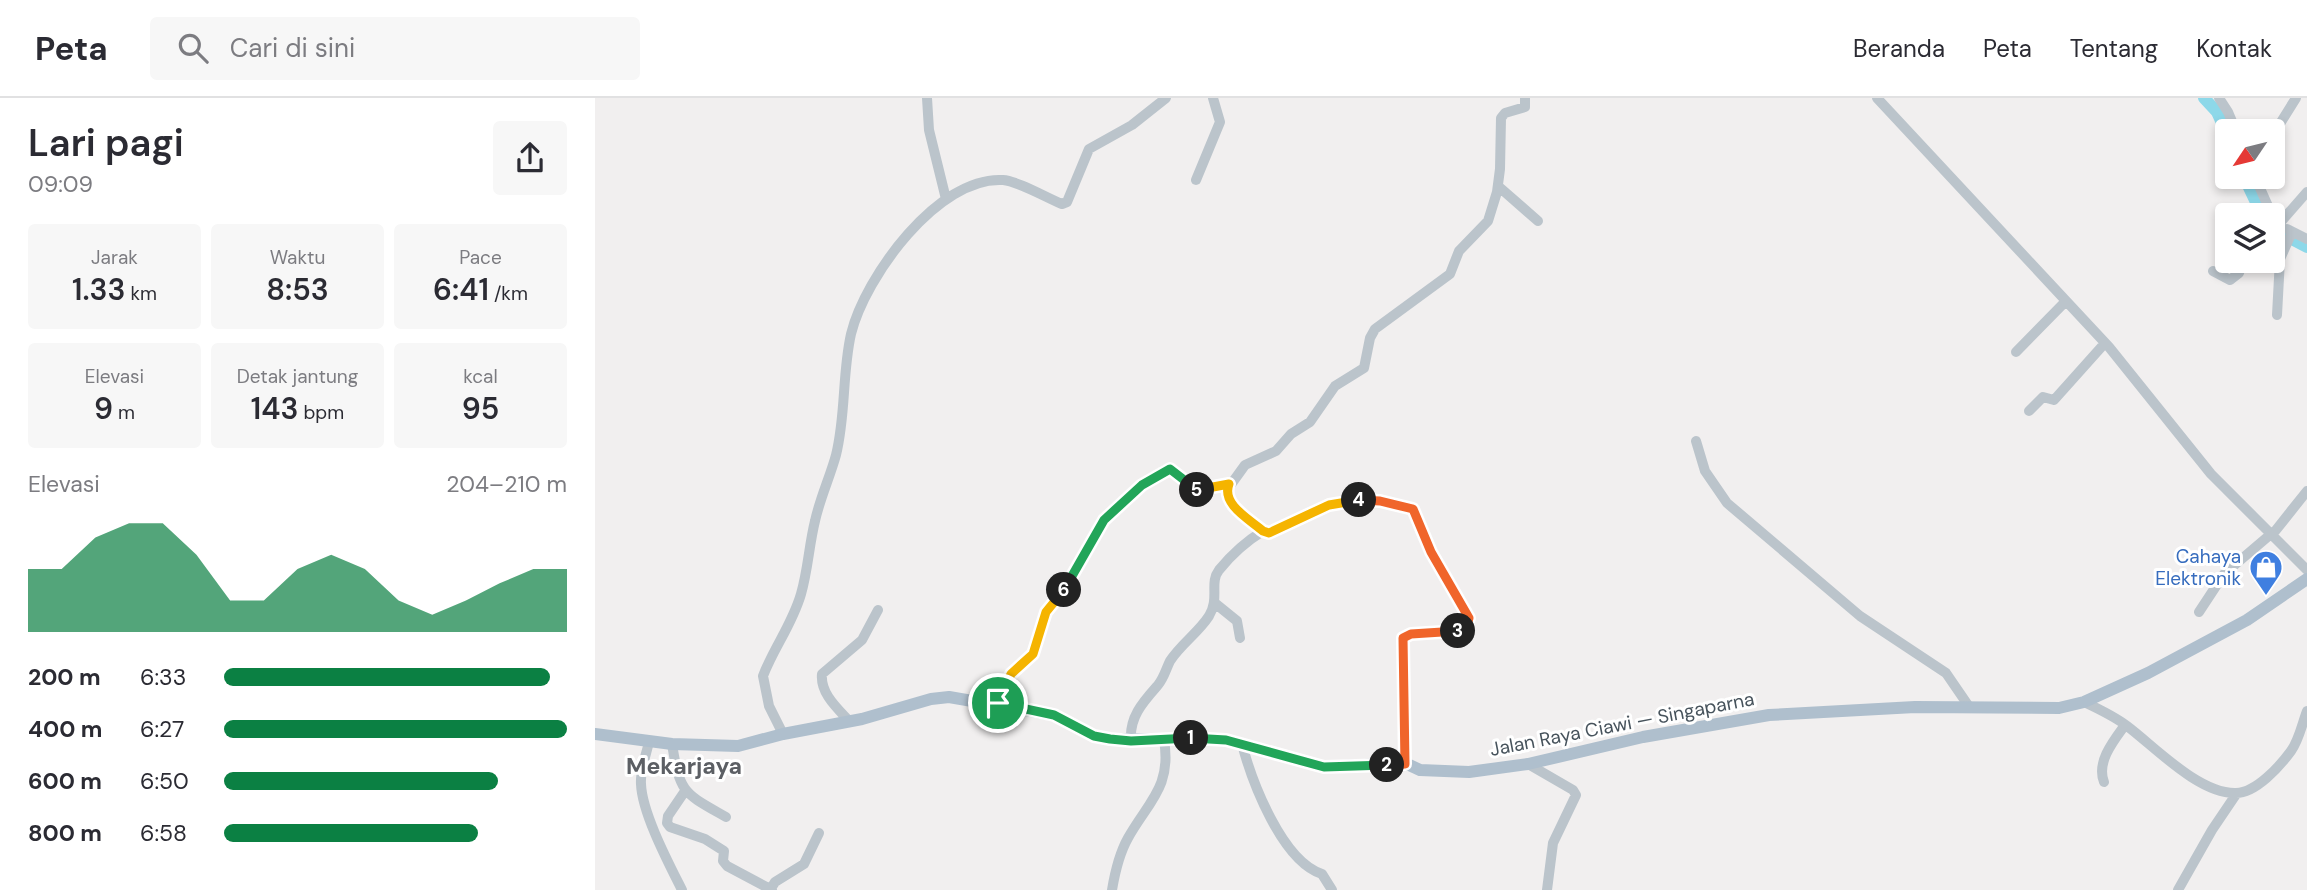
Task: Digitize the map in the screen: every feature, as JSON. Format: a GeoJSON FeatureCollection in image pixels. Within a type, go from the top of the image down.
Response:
{"type":"FeatureCollection","features":[{"type":"Feature","properties":{"kind":"main road","name":"Jalan Raya Ciawi — Singaparna"},"geometry":{"type":"LineString","coordinates":[[595,734],[672,744],[738,746],[931,699],[949,697],[998,703],[1054,715],[1094,736],[1131,741],[1205,738],[1242,744],[1324,767],[1405,764],[1420,770],[1469,772],[1528,764],[1656,734],[1769,715],[1915,707],[2039,709],[2084,702],[2148,673],[2247,620],[2307,579]]}},
{"type":"Feature","properties":{"kind":"street"},"geometry":{"type":"LineString","coordinates":[[927,98],[929,130],[946,198]]}},
{"type":"Feature","properties":{"kind":"street"},"geometry":{"type":"LineString","coordinates":[[783,734],[769,706],[763,676],[779,648],[801,594],[814,524],[835,456],[844,411],[845,373],[851,332],[866,292],[914,229],[946,198],[967,187],[1004,180],[1062,204],[1066,202],[1089,149],[1132,125],[1166,98]]}},
{"type":"Feature","properties":{"kind":"street"},"geometry":{"type":"LineString","coordinates":[[1196,180],[1220,122],[1213,98]]}},
{"type":"Feature","properties":{"kind":"street"},"geometry":{"type":"LineString","coordinates":[[1405,764],[1403,638],[1411,634],[1465,630],[1470,621],[1431,552],[1414,510],[1380,501],[1346,500],[1299,516],[1272,532],[1263,531],[1231,503],[1227,494],[1229,484],[1247,463],[1276,452],[1291,434],[1310,422],[1335,386],[1364,368],[1370,338],[1378,325],[1451,274],[1459,251],[1487,221],[1498,186],[1501,118],[1505,113],[1525,107],[1525,98]]}},
{"type":"Feature","properties":{"kind":"street"},"geometry":{"type":"LineString","coordinates":[[1877,98],[2105,343],[2211,474],[2307,570]]}},
{"type":"Feature","properties":{"kind":"street"},"geometry":{"type":"LineString","coordinates":[[2219,98],[2231,119]]}},
{"type":"Feature","properties":{"kind":"street"},"geometry":{"type":"LineString","coordinates":[[2283,119],[2296,98]]}},
{"type":"Feature","properties":{"kind":"street"},"geometry":{"type":"LineString","coordinates":[[1498,186],[1538,221]]}},
{"type":"Feature","properties":{"kind":"street"},"geometry":{"type":"LineString","coordinates":[[2285,211],[2307,192]]}},
{"type":"Feature","properties":{"kind":"street"},"geometry":{"type":"LineString","coordinates":[[2285,232],[2290,238],[2307,239]]}},
{"type":"Feature","properties":{"kind":"street"},"geometry":{"type":"LineString","coordinates":[[2285,251],[2290,238]]}},
{"type":"Feature","properties":{"kind":"street"},"geometry":{"type":"LineString","coordinates":[[2217,273],[2229,280],[2239,273]]}},
{"type":"Feature","properties":{"kind":"street"},"geometry":{"type":"LineString","coordinates":[[2277,316],[2279,273]]}},
{"type":"Feature","properties":{"kind":"street"},"geometry":{"type":"LineString","coordinates":[[2016,352],[2066,301]]}},
{"type":"Feature","properties":{"kind":"street"},"geometry":{"type":"LineString","coordinates":[[2029,411],[2043,397],[2054,400],[2059,397],[2070,380],[2105,343]]}},
{"type":"Feature","properties":{"kind":"street"},"geometry":{"type":"LineString","coordinates":[[1696,441],[1705,471],[1727,503],[1860,616],[1891,638],[1930,659],[1946,673],[1970,708]]}},
{"type":"Feature","properties":{"kind":"street"},"geometry":{"type":"LineString","coordinates":[[998,703],[1011,674],[1033,654],[1046,612],[1063,592],[1104,520],[1142,485],[1165,470],[1170,469],[1197,490],[1229,484]]}},
{"type":"Feature","properties":{"kind":"street"},"geometry":{"type":"LineString","coordinates":[[2199,612],[2224,574],[2271,534],[2307,492]]}},
{"type":"Feature","properties":{"kind":"street"},"geometry":{"type":"LineString","coordinates":[[1131,741],[1130,730],[1135,713],[1159,684],[1170,662],[1202,627],[1216,604],[1214,582],[1217,572],[1236,549],[1263,531]]}},
{"type":"Feature","properties":{"kind":"street"},"geometry":{"type":"LineString","coordinates":[[1216,604],[1237,621],[1240,638]]}},
{"type":"Feature","properties":{"kind":"street"},"geometry":{"type":"LineString","coordinates":[[849,721],[826,693],[821,681],[822,674],[862,639],[878,610]]}},
{"type":"Feature","properties":{"kind":"street"},"geometry":{"type":"LineString","coordinates":[[2084,702],[2125,725],[2179,768],[2211,788],[2237,793],[2249,789],[2273,771],[2292,750],[2307,711]]}},
{"type":"Feature","properties":{"kind":"street"},"geometry":{"type":"LineString","coordinates":[[2104,782],[2102,775],[2107,750],[2125,725]]}},
{"type":"Feature","properties":{"kind":"street"},"geometry":{"type":"LineString","coordinates":[[1112,890],[1122,852],[1162,783],[1167,757],[1164,740]]}},
{"type":"Feature","properties":{"kind":"street"},"geometry":{"type":"LineString","coordinates":[[649,742],[641,778],[642,794],[663,853],[683,890]]}},
{"type":"Feature","properties":{"kind":"street"},"geometry":{"type":"LineString","coordinates":[[672,744],[680,784],[685,791],[726,817]]}},
{"type":"Feature","properties":{"kind":"street"},"geometry":{"type":"LineString","coordinates":[[1242,744],[1256,788],[1292,851],[1313,871],[1322,874],[1332,890]]}},
{"type":"Feature","properties":{"kind":"street"},"geometry":{"type":"LineString","coordinates":[[1528,764],[1573,790],[1576,796],[1553,843],[1547,890]]}},
{"type":"Feature","properties":{"kind":"street"},"geometry":{"type":"LineString","coordinates":[[685,791],[668,816],[667,823],[670,827],[705,839],[724,851],[723,862],[727,866],[771,890],[775,882],[804,864],[819,833]]}},
{"type":"Feature","properties":{"kind":"street"},"geometry":{"type":"LineString","coordinates":[[2178,890],[2212,830],[2237,793]]}},
{"type":"Feature","properties":{"kind":"waterway"},"geometry":{"type":"LineString","coordinates":[[2204,98],[2220,119]]}},
{"type":"Feature","properties":{"kind":"waterway"},"geometry":{"type":"LineString","coordinates":[[2250,189],[2256,203]]}},
{"type":"Feature","properties":{"kind":"waterway"},"geometry":{"type":"LineString","coordinates":[[2285,235],[2307,247]]}},
{"type":"Feature","properties":{"kind":"place","name":"Cahaya Elektronik"},"geometry":{"type":"Point","coordinates":[2266,597]}},
{"type":"Feature","properties":{"kind":"district","name":"Mekarjaya"},"geometry":{"type":"Point","coordinates":[684,766]}},
{"type":"Feature","properties":{"kind":"route"},"geometry":{"type":"LineString","coordinates":[[1170,469],[1187,485],[1197,490],[1229,484],[1227,494],[1231,503],[1267,533],[1299,516],[1346,500],[1373,500],[1412,508],[1431,552],[1469,619],[1465,630],[1407,634],[1403,638],[1405,764],[1324,767],[1226,740],[1110,739],[1094,736],[1074,723],[1054,715],[998,703],[1011,674],[1034,651],[1047,609],[1063,592],[1104,520],[1142,485],[1170,469]]}}]}
